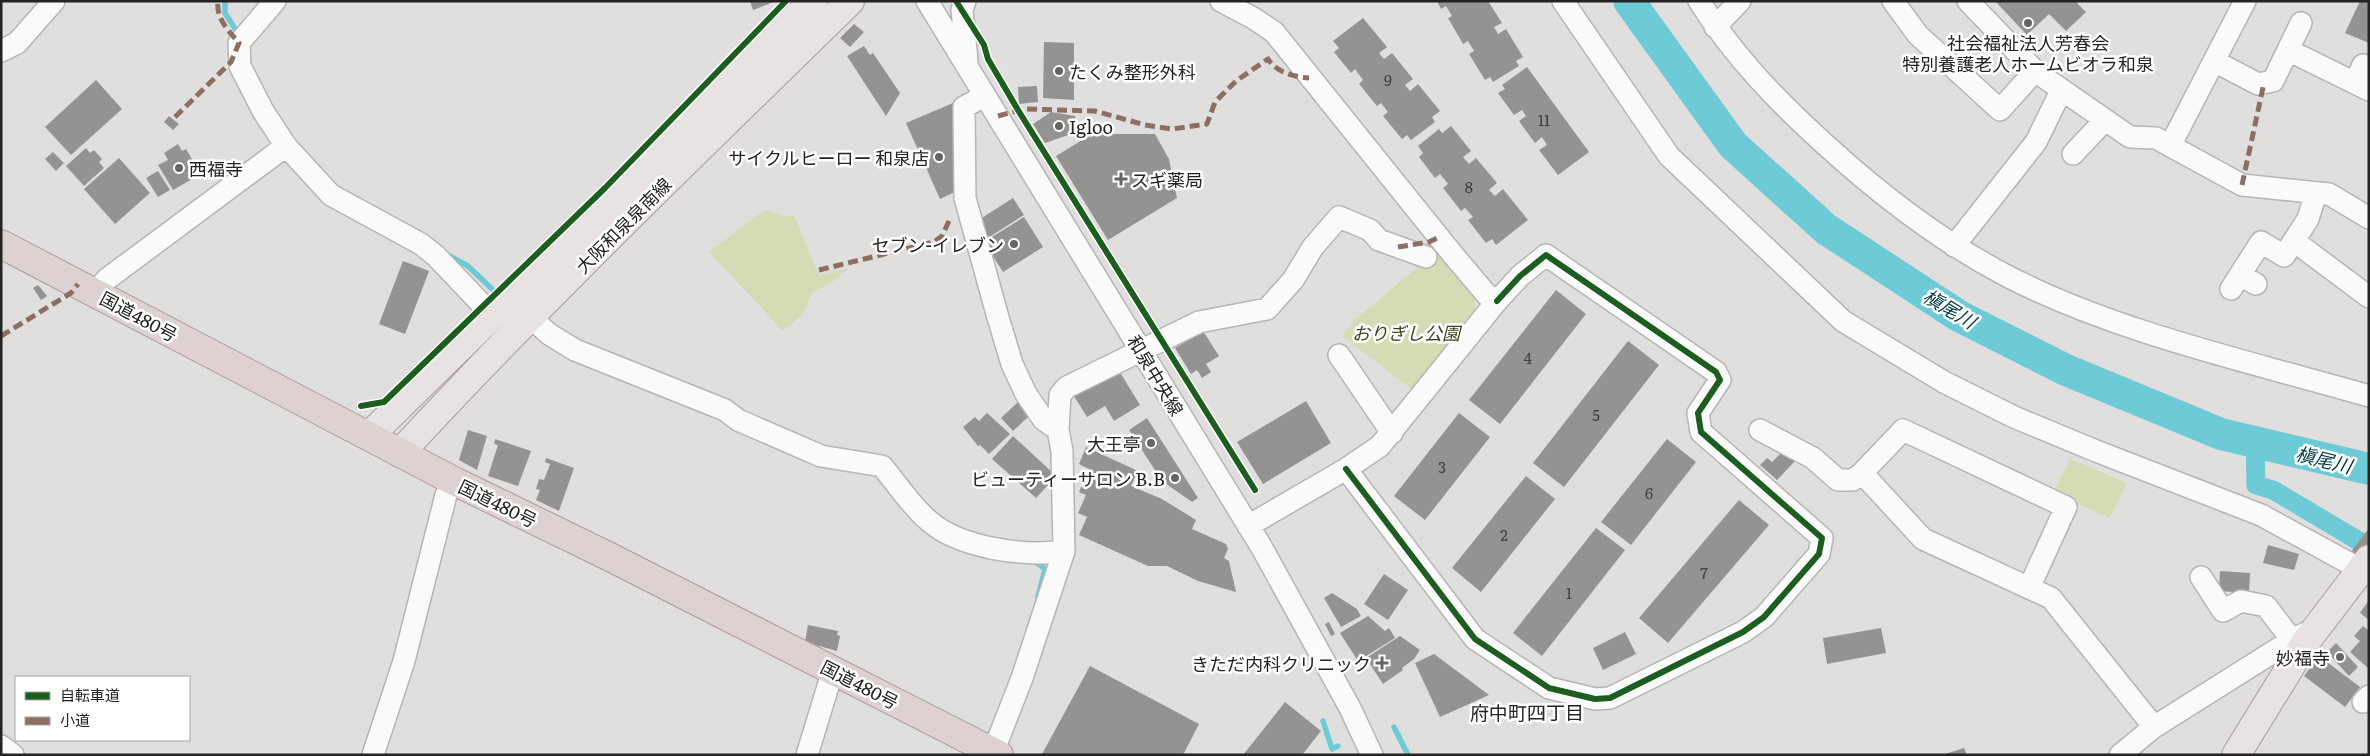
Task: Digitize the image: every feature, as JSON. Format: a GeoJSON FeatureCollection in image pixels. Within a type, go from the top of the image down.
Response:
{"type":"FeatureCollection","features":[{"type":"Feature","properties":{"kind":"highway","name":"国道480号"},"geometry":{"type":"LineString","coordinates":[[1,244],[454,481],[610,557],[994,754]]}},
{"type":"Feature","properties":{"kind":"main road","name":"大阪和泉泉南線"},"geometry":{"type":"LineString","coordinates":[[400,453],[606,239],[745,106],[850,1]]}},
{"type":"Feature","properties":{"kind":"main road","name":"大阪和泉泉南線"},"geometry":{"type":"LineString","coordinates":[[369,436],[809,2]]}},
{"type":"Feature","properties":{"kind":"main road"},"geometry":{"type":"LineString","coordinates":[[2244,751],[2305,643],[2366,566]]}},
{"type":"Feature","properties":{"kind":"street"},"geometry":{"type":"LineString","coordinates":[[1,52],[17,43],[54,1]]}},
{"type":"Feature","properties":{"kind":"street"},"geometry":{"type":"LineString","coordinates":[[275,1],[242,38],[240,66],[263,111],[286,146],[331,195],[421,244],[436,256],[492,315]]}},
{"type":"Feature","properties":{"kind":"street","name":"和泉中央線"},"geometry":{"type":"LineString","coordinates":[[927,1],[1282,583],[1372,755]]}},
{"type":"Feature","properties":{"kind":"street"},"geometry":{"type":"LineString","coordinates":[[965,1],[962,10],[967,66]]}},
{"type":"Feature","properties":{"kind":"street"},"geometry":{"type":"LineString","coordinates":[[1221,1],[1274,32],[1454,256],[1488,295],[1497,301]]}},
{"type":"Feature","properties":{"kind":"street"},"geometry":{"type":"LineString","coordinates":[[1563,1],[1669,156],[1843,321],[1944,382],[2014,417],[2261,515],[2366,566]]}},
{"type":"Feature","properties":{"kind":"street"},"geometry":{"type":"LineString","coordinates":[[1699,1],[1715,27],[1781,105],[1872,186],[1954,246],[2008,277],[2121,323],[2369,396]]}},
{"type":"Feature","properties":{"kind":"street"},"geometry":{"type":"LineString","coordinates":[[1715,27],[1740,1]]}},
{"type":"Feature","properties":{"kind":"street"},"geometry":{"type":"LineString","coordinates":[[1893,1],[1918,35],[2000,110],[2035,71]]}},
{"type":"Feature","properties":{"kind":"street"},"geometry":{"type":"LineString","coordinates":[[1968,1],[2035,71],[2061,91],[2130,137],[2156,138],[2242,185],[2329,194],[2369,218]]}},
{"type":"Feature","properties":{"kind":"street"},"geometry":{"type":"LineString","coordinates":[[2170,146],[2245,1]]}},
{"type":"Feature","properties":{"kind":"street"},"geometry":{"type":"LineString","coordinates":[[2214,61],[2258,84],[2273,81],[2301,23]]}},
{"type":"Feature","properties":{"kind":"street"},"geometry":{"type":"LineString","coordinates":[[2288,50],[2362,79]]}},
{"type":"Feature","properties":{"kind":"street"},"geometry":{"type":"LineString","coordinates":[[1954,246],[2036,142],[2061,91]]}},
{"type":"Feature","properties":{"kind":"street"},"geometry":{"type":"LineString","coordinates":[[985,96],[964,107],[965,198],[1012,364],[1026,394],[1043,419],[1058,430]]}},
{"type":"Feature","properties":{"kind":"street"},"geometry":{"type":"LineString","coordinates":[[2073,154],[2105,120]]}},
{"type":"Feature","properties":{"kind":"street"},"geometry":{"type":"LineString","coordinates":[[95,292],[107,279],[286,146]]}},
{"type":"Feature","properties":{"kind":"street"},"geometry":{"type":"LineString","coordinates":[[2242,283],[2261,242],[2284,256],[2308,220],[2316,193]]}},
{"type":"Feature","properties":{"kind":"street"},"geometry":{"type":"LineString","coordinates":[[994,754],[1022,678],[1064,550],[1062,451],[1058,430],[1060,395],[1067,387],[1199,322],[1267,309],[1293,280],[1313,247],[1338,217],[1370,230],[1379,240],[1426,257]]}},
{"type":"Feature","properties":{"kind":"street"},"geometry":{"type":"LineString","coordinates":[[2294,241],[2369,297]]}},
{"type":"Feature","properties":{"kind":"street"},"geometry":{"type":"LineString","coordinates":[[1248,526],[1346,469],[1380,446],[1392,434],[1497,301],[1520,276],[1546,255],[1716,372],[1720,380],[1698,413],[1701,432],[1822,538],[1819,554],[1764,617],[1743,632],[1610,698],[1595,698],[1549,688],[1475,639],[1346,469]]}},
{"type":"Feature","properties":{"kind":"street"},"geometry":{"type":"LineString","coordinates":[[531,318],[549,334],[575,350],[725,410],[738,420],[821,456],[882,466],[928,521],[949,536],[991,547],[1018,551],[1064,550]]}},
{"type":"Feature","properties":{"kind":"street"},"geometry":{"type":"LineString","coordinates":[[1339,355],[1392,434]]}},
{"type":"Feature","properties":{"kind":"street"},"geometry":{"type":"LineString","coordinates":[[1767,440],[1813,458],[1838,480],[1853,480],[1903,430],[2066,507],[2029,588]]}},
{"type":"Feature","properties":{"kind":"street"},"geometry":{"type":"LineString","coordinates":[[1862,473],[1923,539],[2051,598],[2154,727]]}},
{"type":"Feature","properties":{"kind":"street"},"geometry":{"type":"LineString","coordinates":[[373,755],[404,661],[446,495],[454,481]]}},
{"type":"Feature","properties":{"kind":"street"},"geometry":{"type":"LineString","coordinates":[[2201,577],[2223,611],[2241,601],[2266,606],[2292,640]]}},
{"type":"Feature","properties":{"kind":"street"},"geometry":{"type":"LineString","coordinates":[[2120,755],[2154,727],[2292,640],[2317,628]]}},
{"type":"Feature","properties":{"kind":"street"},"geometry":{"type":"LineString","coordinates":[[807,755],[833,670]]}},
{"type":"Feature","properties":{"kind":"street"},"geometry":{"type":"LineString","coordinates":[[1,746],[13,755]]}},
{"type":"Feature","properties":{"kind":"green space"},"geometry":{"type":"Polygon","coordinates":[[[769,210],[783,216],[794,216],[819,275],[849,268],[830,284],[812,293],[803,314],[783,331],[709,252],[763,211],[769,210]]]}},
{"type":"Feature","properties":{"kind":"green space","name":"おりぎし公園"},"geometry":{"type":"Polygon","coordinates":[[[1435,252],[1472,294],[1475,302],[1475,313],[1413,390],[1342,336],[1355,320],[1435,252]]]}},
{"type":"Feature","properties":{"kind":"green space"},"geometry":{"type":"Polygon","coordinates":[[[2070,459],[2127,483],[2110,518],[2053,493],[2070,459]]]}},
{"type":"Feature","properties":{"kind":"building"},"geometry":{"type":"Polygon","coordinates":[[[750,1],[776,1],[753,10],[750,1]]]}},
{"type":"Feature","properties":{"kind":"building"},"geometry":{"type":"Polygon","coordinates":[[[1437,1],[1488,1],[1502,23],[1494,27],[1498,34],[1506,29],[1523,57],[1516,61],[1519,66],[1493,82],[1490,77],[1485,80],[1469,54],[1474,51],[1468,41],[1463,44],[1448,18],[1452,16],[1446,6],[1441,9],[1437,1]]]}},
{"type":"Feature","properties":{"kind":"building","name":"社会福祉法人芳春会 特別養護老人ホームビオラ和泉"},"geometry":{"type":"Polygon","coordinates":[[[1995,1],[2075,1],[2086,12],[2066,31],[2049,14],[2027,35],[1995,1]]]}},
{"type":"Feature","properties":{"kind":"building"},"geometry":{"type":"Polygon","coordinates":[[[2360,1],[2369,1],[2369,43],[2345,33],[2360,1]]]}},
{"type":"Feature","properties":{"kind":"building"},"geometry":{"type":"Polygon","coordinates":[[[1363,18],[1387,47],[1379,53],[1384,59],[1392,53],[1413,79],[1405,85],[1410,91],[1418,84],[1440,111],[1432,117],[1435,122],[1411,140],[1407,135],[1402,139],[1383,116],[1388,112],[1381,103],[1377,106],[1359,84],[1363,80],[1355,69],[1351,73],[1334,52],[1339,48],[1333,41],[1363,18]]]}},
{"type":"Feature","properties":{"kind":"building"},"geometry":{"type":"Polygon","coordinates":[[[854,24],[864,32],[850,47],[840,38],[854,24]]]}},
{"type":"Feature","properties":{"kind":"building","name":"たくみ整形外科"},"geometry":{"type":"Polygon","coordinates":[[[1044,42],[1074,43],[1074,100],[1043,98],[1044,42]]]}},
{"type":"Feature","properties":{"kind":"building"},"geometry":{"type":"Polygon","coordinates":[[[864,46],[870,55],[873,53],[900,93],[886,116],[847,56],[864,46]]]}},
{"type":"Feature","properties":{"kind":"building"},"geometry":{"type":"Polygon","coordinates":[[[1527,67],[1589,152],[1558,175],[1539,150],[1547,145],[1542,137],[1535,143],[1519,121],[1526,116],[1522,110],[1514,115],[1498,93],[1505,89],[1502,85],[1527,67]]]}},
{"type":"Feature","properties":{"kind":"building"},"geometry":{"type":"Polygon","coordinates":[[[96,80],[122,109],[71,155],[45,127],[96,80]]]}},
{"type":"Feature","properties":{"kind":"building"},"geometry":{"type":"Polygon","coordinates":[[[1037,86],[1038,102],[1019,104],[1018,87],[1037,86]]]}},
{"type":"Feature","properties":{"kind":"building","name":"サイクルヒーロー 和泉店"},"geometry":{"type":"Polygon","coordinates":[[[953,103],[956,110],[957,191],[940,199],[906,123],[953,103]]]}},
{"type":"Feature","properties":{"kind":"building"},"geometry":{"type":"Polygon","coordinates":[[[1051,112],[1075,116],[1077,132],[1045,143],[1033,124],[1051,112]]]}},
{"type":"Feature","properties":{"kind":"building"},"geometry":{"type":"Polygon","coordinates":[[[169,116],[179,124],[173,130],[164,122],[169,116]]]}},
{"type":"Feature","properties":{"kind":"building"},"geometry":{"type":"Polygon","coordinates":[[[1451,126],[1471,151],[1463,157],[1469,164],[1476,158],[1497,183],[1489,190],[1495,196],[1503,189],[1528,220],[1496,245],[1492,239],[1486,243],[1468,220],[1473,217],[1465,208],[1461,211],[1443,188],[1448,184],[1440,174],[1435,178],[1419,157],[1423,153],[1418,146],[1439,129],[1442,133],[1451,126]]]}},
{"type":"Feature","properties":{"kind":"building","name":"スギ薬局"},"geometry":{"type":"Polygon","coordinates":[[[1092,134],[1155,134],[1169,159],[1177,198],[1108,240],[1056,156],[1092,134]]]}},
{"type":"Feature","properties":{"kind":"building"},"geometry":{"type":"Polygon","coordinates":[[[178,144],[182,151],[186,149],[201,174],[173,190],[158,165],[168,160],[164,153],[178,144]]]}},
{"type":"Feature","properties":{"kind":"building"},"geometry":{"type":"Polygon","coordinates":[[[86,148],[90,153],[94,150],[102,159],[99,162],[104,168],[84,186],[66,166],[86,148]]]}},
{"type":"Feature","properties":{"kind":"building"},"geometry":{"type":"Polygon","coordinates":[[[53,152],[64,163],[56,171],[45,159],[53,152]]]}},
{"type":"Feature","properties":{"kind":"building"},"geometry":{"type":"Polygon","coordinates":[[[119,158],[150,193],[115,224],[84,189],[119,158]]]}},
{"type":"Feature","properties":{"kind":"building"},"geometry":{"type":"Polygon","coordinates":[[[158,171],[170,190],[158,197],[146,178],[158,171]]]}},
{"type":"Feature","properties":{"kind":"building"},"geometry":{"type":"Polygon","coordinates":[[[1013,198],[1024,215],[988,238],[977,221],[1013,198]]]}},
{"type":"Feature","properties":{"kind":"building","name":"セブン-イレブン"},"geometry":{"type":"Polygon","coordinates":[[[1024,217],[1043,247],[1003,272],[984,242],[1024,217]]]}},
{"type":"Feature","properties":{"kind":"building"},"geometry":{"type":"Polygon","coordinates":[[[403,261],[429,271],[405,334],[379,324],[403,261]]]}},
{"type":"Feature","properties":{"kind":"building"},"geometry":{"type":"Polygon","coordinates":[[[38,285],[47,296],[41,300],[33,288],[38,285]]]}},
{"type":"Feature","properties":{"kind":"building"},"geometry":{"type":"Polygon","coordinates":[[[1556,290],[1586,314],[1500,424],[1469,400],[1556,290]]]}},
{"type":"Feature","properties":{"kind":"building"},"geometry":{"type":"Polygon","coordinates":[[[1203,331],[1219,356],[1206,364],[1211,372],[1202,378],[1197,370],[1191,374],[1175,348],[1203,331]]]}},
{"type":"Feature","properties":{"kind":"building"},"geometry":{"type":"Polygon","coordinates":[[[1628,341],[1659,365],[1564,487],[1533,463],[1628,341]]]}},
{"type":"Feature","properties":{"kind":"building"},"geometry":{"type":"Polygon","coordinates":[[[1116,366],[1140,405],[1114,421],[1105,406],[1087,417],[1072,393],[1116,366]]]}},
{"type":"Feature","properties":{"kind":"building"},"geometry":{"type":"Polygon","coordinates":[[[1019,401],[1031,414],[1013,431],[1001,418],[1019,401]]]}},
{"type":"Feature","properties":{"kind":"building"},"geometry":{"type":"Polygon","coordinates":[[[1306,401],[1331,443],[1263,484],[1237,442],[1306,401]]]}},
{"type":"Feature","properties":{"kind":"building"},"geometry":{"type":"Polygon","coordinates":[[[987,413],[1010,434],[989,454],[980,445],[978,446],[963,427],[975,417],[979,421],[987,413]]]}},
{"type":"Feature","properties":{"kind":"building"},"geometry":{"type":"Polygon","coordinates":[[[1459,413],[1490,437],[1425,520],[1394,496],[1459,413]]]}},
{"type":"Feature","properties":{"kind":"building"},"geometry":{"type":"Polygon","coordinates":[[[1147,418],[1198,498],[1192,502],[1162,481],[1129,430],[1147,418]]]}},
{"type":"Feature","properties":{"kind":"building"},"geometry":{"type":"Polygon","coordinates":[[[468,430],[487,436],[477,470],[459,460],[468,430]]]}},
{"type":"Feature","properties":{"kind":"building"},"geometry":{"type":"Polygon","coordinates":[[[1013,436],[1053,473],[1044,482],[1048,485],[1036,498],[992,459],[1013,436]]]}},
{"type":"Feature","properties":{"kind":"building"},"geometry":{"type":"Polygon","coordinates":[[[495,439],[531,451],[518,486],[488,476],[498,445],[494,444],[495,439]]]}},
{"type":"Feature","properties":{"kind":"building"},"geometry":{"type":"Polygon","coordinates":[[[1667,439],[1696,462],[1631,545],[1601,522],[1667,439]]]}},
{"type":"Feature","properties":{"kind":"building"},"geometry":{"type":"Polygon","coordinates":[[[1086,447],[1138,471],[1131,486],[1162,499],[1196,520],[1192,529],[1226,544],[1228,549],[1224,558],[1229,561],[1236,592],[1198,581],[1167,566],[1148,566],[1079,535],[1087,517],[1078,513],[1086,495],[1079,492],[1089,469],[1079,464],[1086,447]]]}},
{"type":"Feature","properties":{"kind":"building"},"geometry":{"type":"Polygon","coordinates":[[[1784,450],[1795,461],[1777,480],[1760,465],[1767,458],[1772,462],[1784,450]]]}},
{"type":"Feature","properties":{"kind":"building"},"geometry":{"type":"Polygon","coordinates":[[[546,458],[574,468],[559,511],[536,500],[540,490],[536,489],[539,479],[544,480],[550,464],[545,462],[546,458]]]}},
{"type":"Feature","properties":{"kind":"building"},"geometry":{"type":"Polygon","coordinates":[[[1526,476],[1555,499],[1481,592],[1452,568],[1526,476]]]}},
{"type":"Feature","properties":{"kind":"building"},"geometry":{"type":"Polygon","coordinates":[[[1739,500],[1769,525],[1668,643],[1639,618],[1739,500]]]}},
{"type":"Feature","properties":{"kind":"building"},"geometry":{"type":"Polygon","coordinates":[[[1596,528],[1625,550],[1542,656],[1513,633],[1596,528]]]}},
{"type":"Feature","properties":{"kind":"building"},"geometry":{"type":"Polygon","coordinates":[[[2369,528],[2369,563],[2350,553],[2369,528]]]}},
{"type":"Feature","properties":{"kind":"building"},"geometry":{"type":"Polygon","coordinates":[[[2268,545],[2299,554],[2294,570],[2263,563],[2268,545]]]}},
{"type":"Feature","properties":{"kind":"building"},"geometry":{"type":"Polygon","coordinates":[[[2220,571],[2250,573],[2249,593],[2219,591],[2220,571]]]}},
{"type":"Feature","properties":{"kind":"building"},"geometry":{"type":"Polygon","coordinates":[[[1384,574],[1408,590],[1388,620],[1364,604],[1384,574]]]}},
{"type":"Feature","properties":{"kind":"building"},"geometry":{"type":"Polygon","coordinates":[[[1332,593],[1357,609],[1361,616],[1341,627],[1324,598],[1332,593]]]}},
{"type":"Feature","properties":{"kind":"building"},"geometry":{"type":"Polygon","coordinates":[[[2369,600],[2369,620],[2360,613],[2369,600]]]}},
{"type":"Feature","properties":{"kind":"building"},"geometry":{"type":"Polygon","coordinates":[[[1368,616],[1385,631],[1389,628],[1395,638],[1358,661],[1340,633],[1368,616]]]}},
{"type":"Feature","properties":{"kind":"building"},"geometry":{"type":"Polygon","coordinates":[[[1329,622],[1335,634],[1331,636],[1325,624],[1329,622]]]}},
{"type":"Feature","properties":{"kind":"building"},"geometry":{"type":"Polygon","coordinates":[[[808,625],[838,631],[837,635],[840,636],[837,651],[805,642],[808,625]]]}},
{"type":"Feature","properties":{"kind":"building"},"geometry":{"type":"Polygon","coordinates":[[[2363,626],[2369,631],[2369,669],[2350,652],[2360,641],[2354,636],[2363,626]]]}},
{"type":"Feature","properties":{"kind":"building"},"geometry":{"type":"Polygon","coordinates":[[[1881,628],[1886,653],[1827,664],[1823,638],[1881,628]]]}},
{"type":"Feature","properties":{"kind":"building"},"geometry":{"type":"Polygon","coordinates":[[[1625,632],[1636,654],[1603,670],[1593,648],[1625,632]]]}},
{"type":"Feature","properties":{"kind":"building"},"geometry":{"type":"Polygon","coordinates":[[[1400,636],[1420,650],[1414,659],[1402,668],[1403,670],[1383,684],[1366,658],[1400,636]]]}},
{"type":"Feature","properties":{"kind":"building"},"geometry":{"type":"Polygon","coordinates":[[[2336,643],[2358,667],[2349,676],[2327,652],[2336,643]]]}},
{"type":"Feature","properties":{"kind":"building"},"geometry":{"type":"Polygon","coordinates":[[[1434,654],[1489,695],[1440,717],[1415,663],[1434,654]]]}},
{"type":"Feature","properties":{"kind":"building"},"geometry":{"type":"Polygon","coordinates":[[[2319,656],[2360,687],[2345,707],[2304,676],[2319,656]]]}},
{"type":"Feature","properties":{"kind":"building"},"geometry":{"type":"Polygon","coordinates":[[[1090,666],[1199,724],[1183,755],[1042,754],[1090,666]]]}},
{"type":"Feature","properties":{"kind":"building"},"geometry":{"type":"Polygon","coordinates":[[[1285,702],[1321,731],[1302,755],[1243,755],[1285,702]]]}},
{"type":"Feature","properties":{"kind":"building"},"geometry":{"type":"Polygon","coordinates":[[[1964,748],[1967,755],[1945,755],[1945,754],[1964,748]]]}},
{"type":"Feature","properties":{"kind":"waterway"},"geometry":{"type":"LineString","coordinates":[[225,1],[225,13],[239,35]]}},
{"type":"Feature","properties":{"kind":"waterway","name":"槇尾川"},"geometry":{"type":"LineString","coordinates":[[1629,1],[1733,145],[1826,229],[1959,316],[2066,370],[2221,434],[2369,469]]}},
{"type":"Feature","properties":{"kind":"waterway"},"geometry":{"type":"LineString","coordinates":[[446,254],[468,266],[492,289]]}},
{"type":"Feature","properties":{"kind":"waterway"},"geometry":{"type":"LineString","coordinates":[[2255,442],[2256,485],[2273,490],[2369,547]]}},
{"type":"Feature","properties":{"kind":"waterway"},"geometry":{"type":"LineString","coordinates":[[1032,559],[1045,569],[1038,597]]}},
{"type":"Feature","properties":{"kind":"waterway"},"geometry":{"type":"LineString","coordinates":[[1323,721],[1332,749],[1338,746]]}},
{"type":"Feature","properties":{"kind":"waterway"},"geometry":{"type":"LineString","coordinates":[[1394,727],[1408,755]]}},
{"type":"Feature","properties":{"kind":"marked path"},"geometry":{"type":"LineString","coordinates":[[175,117],[231,62],[239,43],[221,19],[218,1]]}},
{"type":"Feature","properties":{"kind":"marked path"},"geometry":{"type":"LineString","coordinates":[[998,116],[1024,109],[1095,111],[1145,125],[1172,129],[1207,124],[1215,102],[1236,81],[1268,59],[1271,64],[1286,73],[1309,78]]}},
{"type":"Feature","properties":{"kind":"marked path"},"geometry":{"type":"LineString","coordinates":[[2242,185],[2264,83]]}},
{"type":"Feature","properties":{"kind":"marked path"},"geometry":{"type":"LineString","coordinates":[[819,270],[934,242],[942,236],[949,221]]}},
{"type":"Feature","properties":{"kind":"marked path"},"geometry":{"type":"LineString","coordinates":[[1398,247],[1429,242],[1439,237]]}},
{"type":"Feature","properties":{"kind":"marked path"},"geometry":{"type":"LineString","coordinates":[[1,336],[71,293],[78,284]]}},
{"type":"Feature","properties":{"kind":"cycle path"},"geometry":{"type":"LineString","coordinates":[[361,406],[384,402],[605,188],[786,1]]}},
{"type":"Feature","properties":{"kind":"cycle path"},"geometry":{"type":"LineString","coordinates":[[956,1],[984,45],[988,59],[1018,110],[1255,490]]}},
{"type":"Feature","properties":{"kind":"cycle path"},"geometry":{"type":"LineString","coordinates":[[1346,469],[1475,639],[1549,688],[1595,699],[1610,698],[1743,632],[1764,617],[1819,554],[1822,538],[1701,432],[1698,413],[1720,380],[1716,372],[1546,255],[1520,276],[1497,301]]}},
{"type":"Feature","properties":{"kind":"place","name":"社会福祉法人芳春会 特別養護老人ホームビオラ和泉"},"geometry":{"type":"Point","coordinates":[2028,23]}},
{"type":"Feature","properties":{"kind":"place","name":"たくみ整形外科"},"geometry":{"type":"Point","coordinates":[1059,71]}},
{"type":"Feature","properties":{"kind":"place","name":"Igloo"},"geometry":{"type":"Point","coordinates":[1059,126]}},
{"type":"Feature","properties":{"kind":"place","name":"サイクルヒーロー 和泉店"},"geometry":{"type":"Point","coordinates":[939,157]}},
{"type":"Feature","properties":{"kind":"place","name":"西福寺"},"geometry":{"type":"Point","coordinates":[179,168]}},
{"type":"Feature","properties":{"kind":"place","name":"スギ薬局"},"geometry":{"type":"Point","coordinates":[1121,179]}},
{"type":"Feature","properties":{"kind":"place","name":"セブン-イレブン"},"geometry":{"type":"Point","coordinates":[1014,244]}},
{"type":"Feature","properties":{"kind":"place","name":"大王亭"},"geometry":{"type":"Point","coordinates":[1151,443]}},
{"type":"Feature","properties":{"kind":"place","name":"ビューティーサロン B.B"},"geometry":{"type":"Point","coordinates":[1175,478]}},
{"type":"Feature","properties":{"kind":"place","name":"妙福寺"},"geometry":{"type":"Point","coordinates":[2340,657]}},
{"type":"Feature","properties":{"kind":"place","name":"きただ内科クリニック"},"geometry":{"type":"Point","coordinates":[1382,663]}},
{"type":"Feature","properties":{"kind":"district","name":"府中町四丁目"},"geometry":{"type":"Point","coordinates":[1527,712]}}]}
